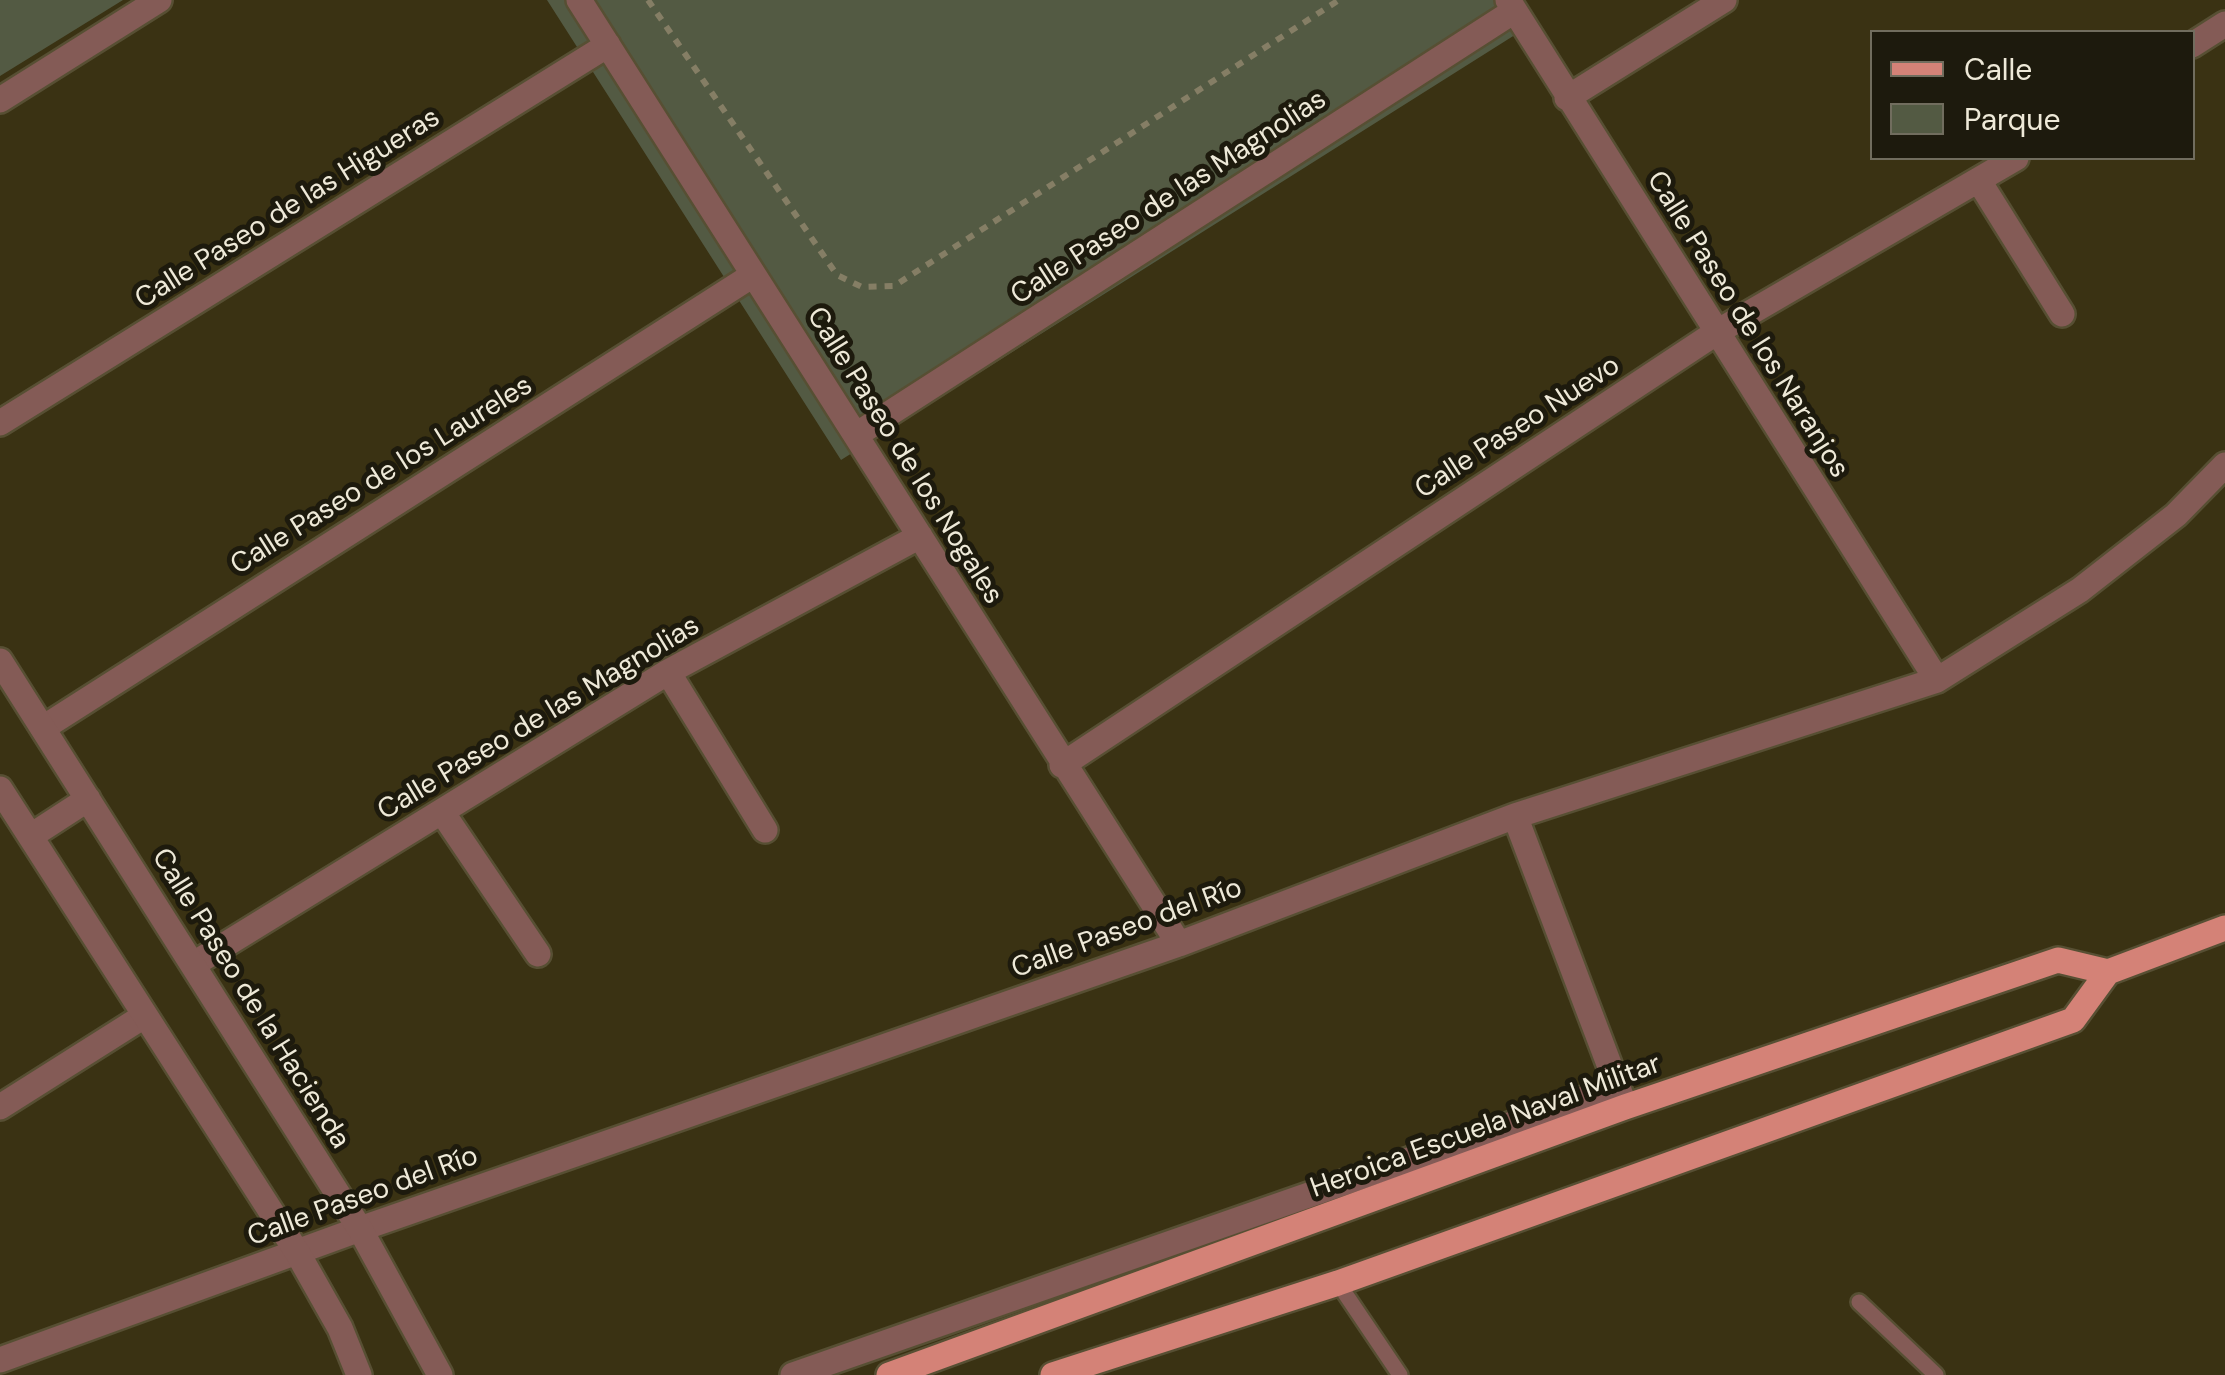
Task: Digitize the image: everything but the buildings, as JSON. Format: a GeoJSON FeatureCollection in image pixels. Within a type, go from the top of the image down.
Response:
{"type":"FeatureCollection","features":[{"type":"Feature","properties":{"kind":"main road"},"geometry":{"type":"LineString","coordinates":[[1053,1375],[1338,1283],[2073,1020],[2108,972],[2225,928]]}},
{"type":"Feature","properties":{"kind":"main road","name":"Heroica Escuela Naval Militar"},"geometry":{"type":"LineString","coordinates":[[889,1375],[1621,1097],[2058,960],[2108,972]]}},
{"type":"Feature","properties":{"kind":"street"},"geometry":{"type":"LineString","coordinates":[[0,100],[159,0]]}},
{"type":"Feature","properties":{"kind":"street","name":"Calle Paseo de los Nogales"},"geometry":{"type":"LineString","coordinates":[[579,0],[1179,944]]}},
{"type":"Feature","properties":{"kind":"street"},"geometry":{"type":"LineString","coordinates":[[1567,98],[1724,0]]}},
{"type":"Feature","properties":{"kind":"street","name":"Calle Paseo de los Naranjos"},"geometry":{"type":"LineString","coordinates":[[1511,6],[1936,680]]}},
{"type":"Feature","properties":{"kind":"street","name":"Calle Paseo de las Magnolias"},"geometry":{"type":"LineString","coordinates":[[856,435],[1511,6]]}},
{"type":"Feature","properties":{"kind":"street"},"geometry":{"type":"LineString","coordinates":[[2195,43],[2225,24]]}},
{"type":"Feature","properties":{"kind":"street","name":"Calle Paseo de las Higueras"},"geometry":{"type":"LineString","coordinates":[[0,423],[608,45]]}},
{"type":"Feature","properties":{"kind":"street","name":"Calle Paseo Nuevo"},"geometry":{"type":"LineString","coordinates":[[1062,765],[1717,332],[2013,160]]}},
{"type":"Feature","properties":{"kind":"street"},"geometry":{"type":"LineString","coordinates":[[1979,181],[2062,314]]}},
{"type":"Feature","properties":{"kind":"street","name":"Calle Paseo de los Laureles"},"geometry":{"type":"LineString","coordinates":[[43,728],[753,276]]}},
{"type":"Feature","properties":{"kind":"street","name":"Calle Paseo del Río"},"geometry":{"type":"LineString","coordinates":[[0,1360],[360,1229],[1179,944],[1515,816],[1936,680],[2080,590],[2176,515],[2225,465]]}},
{"type":"Feature","properties":{"kind":"street","name":"Calle Paseo de las Magnolias"},"geometry":{"type":"LineString","coordinates":[[194,964],[668,672],[920,536]]}},
{"type":"Feature","properties":{"kind":"street","name":"Calle Paseo de la Hacienda"},"geometry":{"type":"LineString","coordinates":[[0,662],[360,1229],[440,1375]]}},
{"type":"Feature","properties":{"kind":"street"},"geometry":{"type":"LineString","coordinates":[[668,672],[765,830]]}},
{"type":"Feature","properties":{"kind":"street"},"geometry":{"type":"LineString","coordinates":[[0,789],[296,1252],[340,1328],[359,1375]]}},
{"type":"Feature","properties":{"kind":"street"},"geometry":{"type":"LineString","coordinates":[[31,836],[88,799]]}},
{"type":"Feature","properties":{"kind":"street"},"geometry":{"type":"LineString","coordinates":[[442,812],[538,954]]}},
{"type":"Feature","properties":{"kind":"street"},"geometry":{"type":"LineString","coordinates":[[1515,816],[1621,1097]]}},
{"type":"Feature","properties":{"kind":"street"},"geometry":{"type":"LineString","coordinates":[[0,1107],[144,1016]]}},
{"type":"Feature","properties":{"kind":"street","name":"Heroica Escuela Naval Militar"},"geometry":{"type":"LineString","coordinates":[[793,1375],[1621,1097]]}},
{"type":"Feature","properties":{"kind":"lane"},"geometry":{"type":"LineString","coordinates":[[1338,1283],[1400,1375]]}},
{"type":"Feature","properties":{"kind":"lane"},"geometry":{"type":"LineString","coordinates":[[1860,1302],[1936,1375]]}},
{"type":"Feature","properties":{"kind":"path"},"geometry":{"type":"LineString","coordinates":[[648,0],[838,276],[862,287],[894,286],[1339,0]]}},
{"type":"Feature","properties":{"kind":"green space"},"geometry":{"type":"Polygon","coordinates":[[[0,0],[123,0],[0,76],[0,0]]]}},
{"type":"Feature","properties":{"kind":"green space"},"geometry":{"type":"Polygon","coordinates":[[[547,0],[1496,0],[1518,33],[841,460],[547,0]]]}}]}
